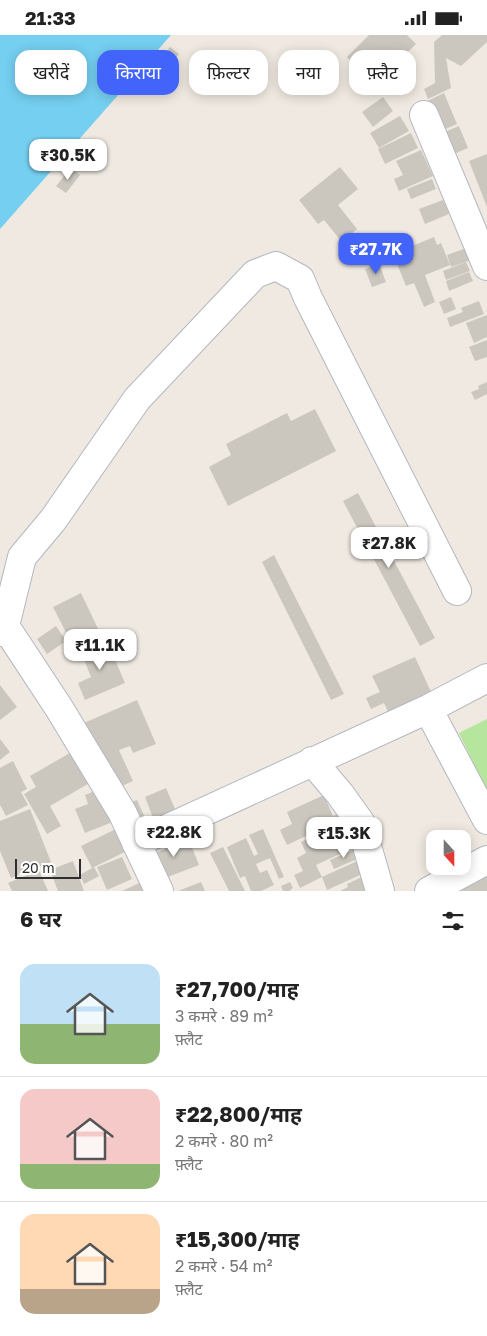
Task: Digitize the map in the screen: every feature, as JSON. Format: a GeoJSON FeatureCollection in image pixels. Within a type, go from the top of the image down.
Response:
{"type":"FeatureCollection","features":[{"type":"Feature","properties":{"kind":"street"},"geometry":{"type":"LineString","coordinates":[[424,115],[487,266]]}},
{"type":"Feature","properties":{"kind":"street"},"geometry":{"type":"LineString","coordinates":[[159,891],[117,804],[59,708],[3,629],[22,557],[53,520],[137,399],[255,274],[276,266],[300,279],[457,591]]}},
{"type":"Feature","properties":{"kind":"street"},"geometry":{"type":"LineString","coordinates":[[136,843],[428,709],[487,678]]}},
{"type":"Feature","properties":{"kind":"street"},"geometry":{"type":"LineString","coordinates":[[428,709],[487,820]]}},
{"type":"Feature","properties":{"kind":"street"},"geometry":{"type":"LineString","coordinates":[[312,761],[340,794],[360,823],[380,891]]}},
{"type":"Feature","properties":{"kind":"street"},"geometry":{"type":"LineString","coordinates":[[428,891],[487,860]]}},
{"type":"Feature","properties":{"kind":"green space"},"geometry":{"type":"Polygon","coordinates":[[[487,719],[487,791],[459,733],[487,719]]]}},
{"type":"Feature","properties":{"kind":"water"},"geometry":{"type":"Polygon","coordinates":[[[0,35],[171,35],[158,50],[97,50],[97,95],[118,95],[0,229],[0,35]]]}},
{"type":"Feature","properties":{"kind":"building"},"geometry":{"type":"Polygon","coordinates":[[[369,35],[407,35],[416,44],[410,50],[354,50],[369,35]]]}},
{"type":"Feature","properties":{"kind":"building"},"geometry":{"type":"Polygon","coordinates":[[[442,35],[487,35],[487,42],[461,66],[446,58],[451,88],[428,99],[424,89],[435,83],[434,42],[442,35]]]}},
{"type":"Feature","properties":{"kind":"building"},"geometry":{"type":"Polygon","coordinates":[[[444,93],[457,124],[434,134],[421,104],[444,93]]]}},
{"type":"Feature","properties":{"kind":"building"},"geometry":{"type":"Polygon","coordinates":[[[383,97],[393,111],[373,127],[362,112],[383,97]]]}},
{"type":"Feature","properties":{"kind":"building"},"geometry":{"type":"Polygon","coordinates":[[[400,116],[409,131],[379,148],[370,133],[400,116]]]}},
{"type":"Feature","properties":{"kind":"building"},"geometry":{"type":"Polygon","coordinates":[[[459,126],[468,148],[444,158],[435,136],[459,126]]]}},
{"type":"Feature","properties":{"kind":"building"},"geometry":{"type":"Polygon","coordinates":[[[411,133],[418,148],[385,164],[378,149],[411,133]]]}},
{"type":"Feature","properties":{"kind":"building"},"geometry":{"type":"Polygon","coordinates":[[[421,150],[433,176],[399,191],[394,179],[403,175],[396,161],[421,150]]]}},
{"type":"Feature","properties":{"kind":"building"},"geometry":{"type":"Polygon","coordinates":[[[487,154],[487,207],[469,161],[487,154]]]}},
{"type":"Feature","properties":{"kind":"building"},"geometry":{"type":"Polygon","coordinates":[[[340,167],[358,189],[338,205],[357,229],[342,242],[324,220],[318,224],[299,200],[340,167]]]}},
{"type":"Feature","properties":{"kind":"building"},"geometry":{"type":"Polygon","coordinates":[[[71,168],[80,175],[66,193],[56,186],[71,168]]]}},
{"type":"Feature","properties":{"kind":"building"},"geometry":{"type":"Polygon","coordinates":[[[432,179],[436,189],[411,199],[407,189],[432,179]]]}},
{"type":"Feature","properties":{"kind":"building"},"geometry":{"type":"Polygon","coordinates":[[[443,200],[449,214],[425,224],[419,209],[443,200]]]}},
{"type":"Feature","properties":{"kind":"building"},"geometry":{"type":"Polygon","coordinates":[[[434,237],[437,245],[441,243],[450,265],[425,275],[435,302],[424,307],[414,283],[406,286],[393,254],[434,237]]]}},
{"type":"Feature","properties":{"kind":"building"},"geometry":{"type":"Polygon","coordinates":[[[469,247],[474,259],[451,267],[447,255],[469,247]]]}},
{"type":"Feature","properties":{"kind":"building"},"geometry":{"type":"Polygon","coordinates":[[[466,262],[470,271],[446,280],[443,271],[466,262]]]}},
{"type":"Feature","properties":{"kind":"building"},"geometry":{"type":"Polygon","coordinates":[[[379,264],[386,282],[372,287],[365,269],[379,264]]]}},
{"type":"Feature","properties":{"kind":"building"},"geometry":{"type":"Polygon","coordinates":[[[469,272],[473,281],[449,291],[446,281],[469,272]]]}},
{"type":"Feature","properties":{"kind":"building"},"geometry":{"type":"Polygon","coordinates":[[[451,297],[456,309],[444,314],[439,302],[451,297]]]}},
{"type":"Feature","properties":{"kind":"building"},"geometry":{"type":"Polygon","coordinates":[[[479,301],[484,314],[450,327],[447,318],[463,312],[461,308],[479,301]]]}},
{"type":"Feature","properties":{"kind":"building"},"geometry":{"type":"Polygon","coordinates":[[[487,315],[487,337],[474,343],[466,323],[487,315]]]}},
{"type":"Feature","properties":{"kind":"building"},"geometry":{"type":"Polygon","coordinates":[[[487,340],[487,357],[475,361],[469,347],[487,340]]]}},
{"type":"Feature","properties":{"kind":"building"},"geometry":{"type":"Polygon","coordinates":[[[487,382],[487,394],[475,400],[471,392],[479,389],[478,386],[487,382]]]}},
{"type":"Feature","properties":{"kind":"building"},"geometry":{"type":"Polygon","coordinates":[[[315,409],[336,451],[228,506],[209,467],[231,455],[226,444],[287,413],[291,421],[315,409]]]}},
{"type":"Feature","properties":{"kind":"building"},"geometry":{"type":"Polygon","coordinates":[[[358,493],[435,638],[420,646],[343,501],[358,493]]]}},
{"type":"Feature","properties":{"kind":"building"},"geometry":{"type":"Polygon","coordinates":[[[274,555],[344,694],[331,700],[262,562],[274,555]]]}},
{"type":"Feature","properties":{"kind":"building"},"geometry":{"type":"Polygon","coordinates":[[[81,593],[102,637],[75,650],[53,607],[81,593]]]}},
{"type":"Feature","properties":{"kind":"building"},"geometry":{"type":"Polygon","coordinates":[[[56,626],[66,641],[47,654],[37,639],[56,626]]]}},
{"type":"Feature","properties":{"kind":"building"},"geometry":{"type":"Polygon","coordinates":[[[107,641],[125,683],[85,700],[78,683],[91,677],[81,652],[107,641]]]}},
{"type":"Feature","properties":{"kind":"building"},"geometry":{"type":"Polygon","coordinates":[[[415,657],[433,696],[390,716],[384,703],[371,709],[366,698],[380,692],[372,676],[415,657]]]}},
{"type":"Feature","properties":{"kind":"building"},"geometry":{"type":"Polygon","coordinates":[[[0,685],[17,707],[0,720],[0,685]]]}},
{"type":"Feature","properties":{"kind":"building"},"geometry":{"type":"Polygon","coordinates":[[[137,700],[156,744],[133,753],[130,746],[119,750],[133,781],[111,791],[77,726],[137,700]]]}},
{"type":"Feature","properties":{"kind":"building"},"geometry":{"type":"Polygon","coordinates":[[[0,739],[10,752],[0,760],[0,739]]]}},
{"type":"Feature","properties":{"kind":"building"},"geometry":{"type":"Polygon","coordinates":[[[75,750],[93,781],[50,806],[61,826],[47,834],[24,794],[36,787],[30,776],[75,750]]]}},
{"type":"Feature","properties":{"kind":"building"},"geometry":{"type":"Polygon","coordinates":[[[13,761],[27,789],[21,792],[28,805],[6,816],[0,805],[0,768],[13,761]]]}},
{"type":"Feature","properties":{"kind":"building"},"geometry":{"type":"Polygon","coordinates":[[[102,788],[115,821],[85,833],[75,809],[88,804],[85,795],[102,788]]]}},
{"type":"Feature","properties":{"kind":"building"},"geometry":{"type":"Polygon","coordinates":[[[166,788],[178,816],[131,835],[119,807],[137,800],[146,820],[153,818],[145,797],[166,788]]]}},
{"type":"Feature","properties":{"kind":"building"},"geometry":{"type":"Polygon","coordinates":[[[324,795],[333,816],[341,812],[344,818],[287,845],[280,830],[292,824],[287,812],[324,795]]]}},
{"type":"Feature","properties":{"kind":"building"},"geometry":{"type":"Polygon","coordinates":[[[30,809],[51,862],[11,878],[0,851],[0,821],[30,809]]]}},
{"type":"Feature","properties":{"kind":"building"},"geometry":{"type":"Polygon","coordinates":[[[346,821],[357,846],[316,865],[322,877],[300,888],[294,875],[303,871],[297,858],[306,853],[301,842],[316,835],[319,843],[333,837],[329,829],[346,821]]]}},
{"type":"Feature","properties":{"kind":"building"},"geometry":{"type":"Polygon","coordinates":[[[118,828],[129,850],[94,867],[99,876],[84,884],[80,875],[92,868],[81,846],[118,828]]]}},
{"type":"Feature","properties":{"kind":"building"},"geometry":{"type":"Polygon","coordinates":[[[263,829],[284,877],[279,879],[270,858],[256,864],[260,873],[267,870],[274,885],[261,891],[251,891],[245,876],[240,878],[227,847],[246,838],[254,856],[258,854],[249,835],[263,829]]]}},
{"type":"Feature","properties":{"kind":"building"},"geometry":{"type":"Polygon","coordinates":[[[187,835],[199,865],[160,880],[150,855],[165,849],[162,840],[172,836],[175,843],[181,841],[179,837],[187,835]]]}},
{"type":"Feature","properties":{"kind":"building"},"geometry":{"type":"Polygon","coordinates":[[[223,847],[245,891],[229,891],[210,853],[223,847]]]}},
{"type":"Feature","properties":{"kind":"building"},"geometry":{"type":"Polygon","coordinates":[[[353,850],[357,859],[334,869],[330,860],[353,850]]]}},
{"type":"Feature","properties":{"kind":"building"},"geometry":{"type":"Polygon","coordinates":[[[122,857],[132,879],[107,890],[97,867],[122,857]]]}},
{"type":"Feature","properties":{"kind":"building"},"geometry":{"type":"Polygon","coordinates":[[[364,858],[369,871],[327,890],[322,877],[364,858]]]}},
{"type":"Feature","properties":{"kind":"building"},"geometry":{"type":"Polygon","coordinates":[[[73,861],[84,891],[58,891],[50,870],[73,861]]]}},
{"type":"Feature","properties":{"kind":"building"},"geometry":{"type":"Polygon","coordinates":[[[39,870],[48,891],[12,891],[8,883],[39,870]]]}},
{"type":"Feature","properties":{"kind":"building"},"geometry":{"type":"Polygon","coordinates":[[[487,873],[487,891],[460,890],[466,887],[464,882],[487,873]]]}},
{"type":"Feature","properties":{"kind":"building"},"geometry":{"type":"Polygon","coordinates":[[[364,876],[370,891],[340,891],[348,887],[347,884],[364,876]]]}},
{"type":"Feature","properties":{"kind":"building"},"geometry":{"type":"Polygon","coordinates":[[[148,879],[153,891],[122,891],[148,879]]]}},
{"type":"Feature","properties":{"kind":"building"},"geometry":{"type":"Polygon","coordinates":[[[201,882],[205,891],[178,891],[201,882]]]}},
{"type":"Feature","properties":{"kind":"building"},"geometry":{"type":"Polygon","coordinates":[[[290,882],[293,888],[291,891],[283,891],[281,886],[290,882]]]}}]}
